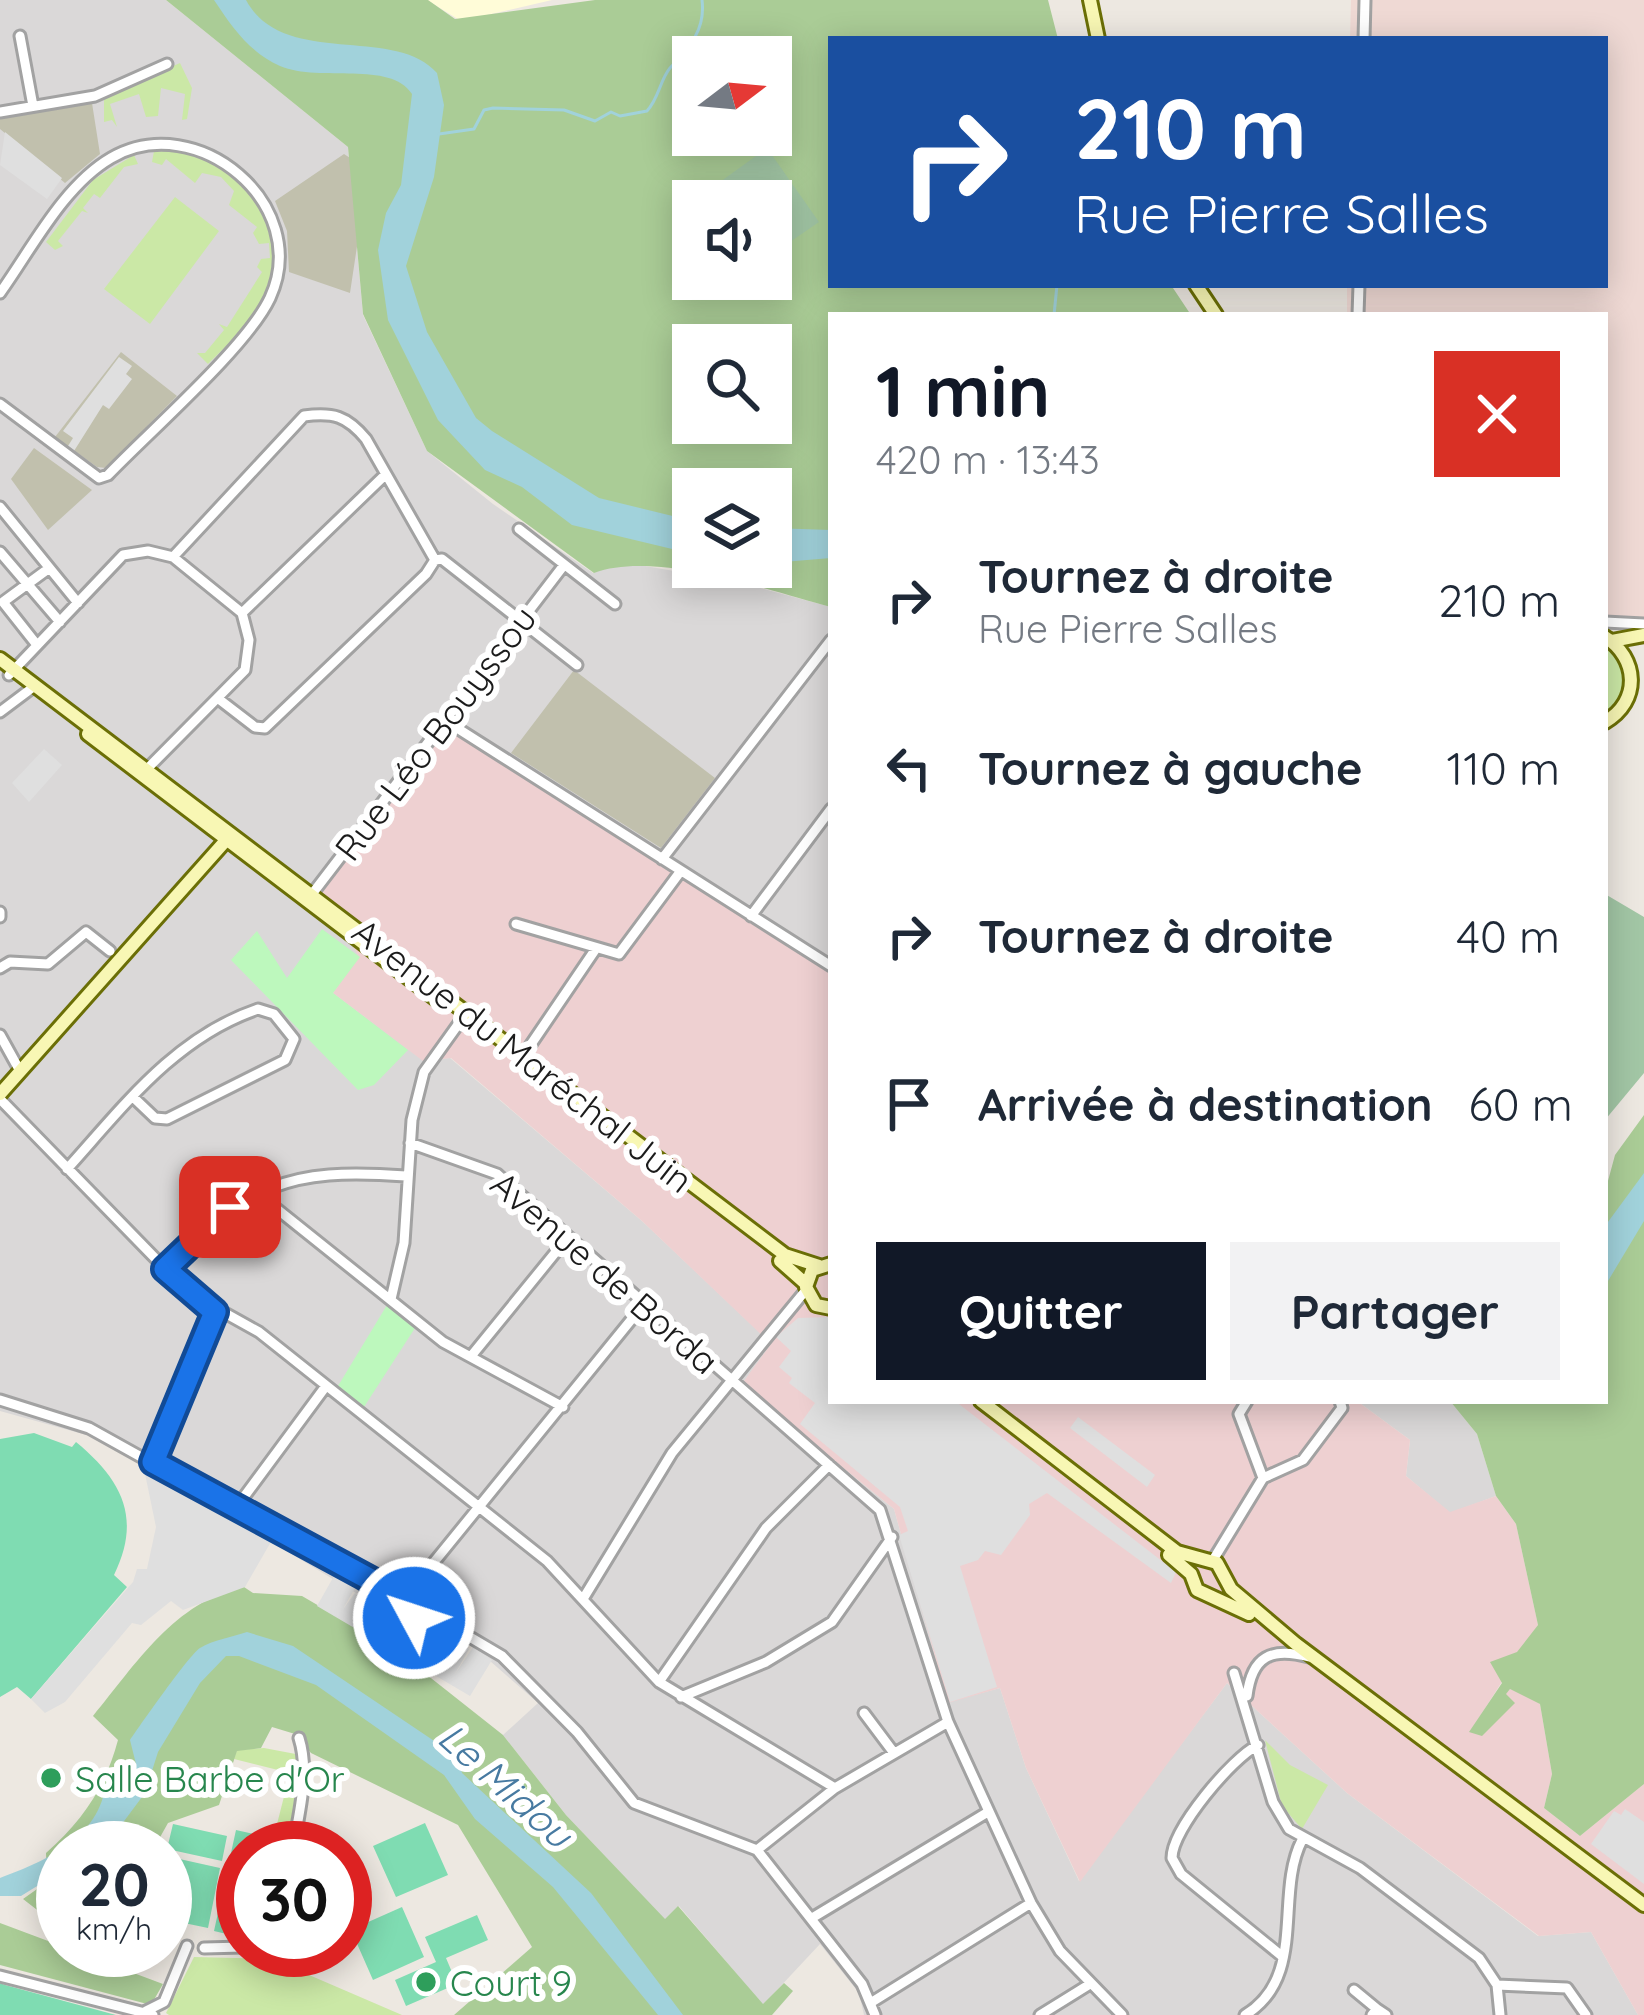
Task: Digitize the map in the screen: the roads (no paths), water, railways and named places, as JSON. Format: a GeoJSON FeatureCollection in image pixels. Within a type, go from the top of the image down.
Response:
{"type":"FeatureCollection","features":[{"type":"Feature","properties":{"kind":"main road"},"geometry":{"type":"LineString","coordinates":[[1090,0],[1097,36]]}},
{"type":"Feature","properties":{"kind":"main road"},"geometry":{"type":"LineString","coordinates":[[1609,639],[1644,635]]}},
{"type":"Feature","properties":{"kind":"main road"},"geometry":{"type":"LineString","coordinates":[[1608,719],[1630,694],[1630,666],[1609,639]]}},
{"type":"Feature","properties":{"kind":"main road"},"geometry":{"type":"LineString","coordinates":[[1630,666],[1644,654]]}},
{"type":"Feature","properties":{"kind":"main road","name":"Avenue du Maréchal Juin"},"geometry":{"type":"LineString","coordinates":[[0,659],[8,671],[788,1258],[825,1265]]}},
{"type":"Feature","properties":{"kind":"main road"},"geometry":{"type":"LineString","coordinates":[[0,1096],[229,836]]}},
{"type":"Feature","properties":{"kind":"main road","name":"Avenue du Maréchal Juin"},"geometry":{"type":"LineString","coordinates":[[521,1059],[806,1287],[816,1305]]}},
{"type":"Feature","properties":{"kind":"main road"},"geometry":{"type":"LineString","coordinates":[[806,1287],[825,1265]]}},
{"type":"Feature","properties":{"kind":"main road"},"geometry":{"type":"LineString","coordinates":[[816,1305],[828,1307]]}},
{"type":"Feature","properties":{"kind":"main road"},"geometry":{"type":"LineString","coordinates":[[972,1404],[1191,1574],[1197,1590],[1213,1593],[1296,1644]]}},
{"type":"Feature","properties":{"kind":"main road"},"geometry":{"type":"LineString","coordinates":[[985,1404],[1177,1552],[1208,1560],[1296,1644],[1644,1905]]}},
{"type":"Feature","properties":{"kind":"main road"},"geometry":{"type":"LineString","coordinates":[[1191,1574],[1208,1560]]}},
{"type":"Feature","properties":{"kind":"main road"},"geometry":{"type":"LineString","coordinates":[[1213,1593],[1224,1580]]}},
{"type":"Feature","properties":{"kind":"street"},"geometry":{"type":"LineString","coordinates":[[1364,36],[1365,0]]}},
{"type":"Feature","properties":{"kind":"street"},"geometry":{"type":"LineString","coordinates":[[20,36],[33,106]]}},
{"type":"Feature","properties":{"kind":"street"},"geometry":{"type":"LineString","coordinates":[[0,112],[95,96],[167,64]]}},
{"type":"Feature","properties":{"kind":"street"},"geometry":{"type":"LineString","coordinates":[[0,293],[74,192],[111,158],[164,143],[205,152],[236,170],[260,195],[275,227],[279,270],[270,298],[253,325],[108,475],[99,478],[0,404]]}},
{"type":"Feature","properties":{"kind":"street"},"geometry":{"type":"LineString","coordinates":[[0,269],[11,278]]}},
{"type":"Feature","properties":{"kind":"street"},"geometry":{"type":"LineString","coordinates":[[173,556],[304,416],[331,412],[352,422],[435,560],[577,665]]}},
{"type":"Feature","properties":{"kind":"street"},"geometry":{"type":"LineString","coordinates":[[242,613],[384,476]]}},
{"type":"Feature","properties":{"kind":"street"},"geometry":{"type":"LineString","coordinates":[[0,507],[78,603]]}},
{"type":"Feature","properties":{"kind":"street"},"geometry":{"type":"LineString","coordinates":[[519,529],[615,604]]}},
{"type":"Feature","properties":{"kind":"street"},"geometry":{"type":"LineString","coordinates":[[8,671],[122,555],[148,551],[173,556],[242,613],[249,640],[245,670],[144,772]]}},
{"type":"Feature","properties":{"kind":"street"},"geometry":{"type":"LineString","coordinates":[[0,552],[60,622]]}},
{"type":"Feature","properties":{"kind":"street"},"geometry":{"type":"LineString","coordinates":[[220,700],[255,728],[266,728],[435,560]]}},
{"type":"Feature","properties":{"kind":"street","name":"Rue Léo Bouyssou"},"geometry":{"type":"LineString","coordinates":[[310,897],[565,565]]}},
{"type":"Feature","properties":{"kind":"street"},"geometry":{"type":"LineString","coordinates":[[37,645],[3,602],[48,568]]}},
{"type":"Feature","properties":{"kind":"street"},"geometry":{"type":"LineString","coordinates":[[1608,622],[1644,624]]}},
{"type":"Feature","properties":{"kind":"street"},"geometry":{"type":"LineString","coordinates":[[662,859],[828,644]]}},
{"type":"Feature","properties":{"kind":"street"},"geometry":{"type":"LineString","coordinates":[[0,712],[32,688]]}},
{"type":"Feature","properties":{"kind":"street"},"geometry":{"type":"LineString","coordinates":[[446,721],[828,964]]}},
{"type":"Feature","properties":{"kind":"street"},"geometry":{"type":"LineString","coordinates":[[751,916],[828,813]]}},
{"type":"Feature","properties":{"kind":"street"},"geometry":{"type":"LineString","coordinates":[[516,924],[619,954],[680,872]]}},
{"type":"Feature","properties":{"kind":"street"},"geometry":{"type":"LineString","coordinates":[[0,968],[10,962],[48,964],[86,932],[110,951]]}},
{"type":"Feature","properties":{"kind":"street"},"geometry":{"type":"LineString","coordinates":[[521,1059],[595,950]]}},
{"type":"Feature","properties":{"kind":"street"},"geometry":{"type":"LineString","coordinates":[[67,1169],[133,1096],[185,1046],[252,1010],[274,1014],[294,1039],[285,1060],[167,1119],[155,1118],[133,1096]]}},
{"type":"Feature","properties":{"kind":"street"},"geometry":{"type":"LineString","coordinates":[[391,1299],[404,1244],[406,1176],[424,1072],[464,1016]]}},
{"type":"Feature","properties":{"kind":"street"},"geometry":{"type":"LineString","coordinates":[[0,1035],[20,1071]]}},
{"type":"Feature","properties":{"kind":"street"},"geometry":{"type":"LineString","coordinates":[[0,1096],[165,1269],[215,1312],[259,1332],[547,1561],[659,1682],[835,1788]]}},
{"type":"Feature","properties":{"kind":"street","name":"Avenue de Borda"},"geometry":{"type":"LineString","coordinates":[[410,1142],[497,1174],[880,1510],[948,1722],[1031,1903],[1060,1951],[1123,2015]]}},
{"type":"Feature","properties":{"kind":"street"},"geometry":{"type":"LineString","coordinates":[[165,1269],[230,1207],[257,1193],[320,1174],[406,1176]]}},
{"type":"Feature","properties":{"kind":"street"},"geometry":{"type":"LineString","coordinates":[[257,1193],[442,1342],[563,1407]]}},
{"type":"Feature","properties":{"kind":"street"},"geometry":{"type":"LineString","coordinates":[[472,1355],[568,1237]]}},
{"type":"Feature","properties":{"kind":"street"},"geometry":{"type":"LineString","coordinates":[[583,1599],[672,1453],[806,1287]]}},
{"type":"Feature","properties":{"kind":"street"},"geometry":{"type":"LineString","coordinates":[[386,1610],[482,1510],[644,1304]]}},
{"type":"Feature","properties":{"kind":"street"},"geometry":{"type":"LineString","coordinates":[[786,1317],[816,1305]]}},
{"type":"Feature","properties":{"kind":"street"},"geometry":{"type":"LineString","coordinates":[[153,1462],[215,1312]]}},
{"type":"Feature","properties":{"kind":"street"},"geometry":{"type":"LineString","coordinates":[[235,1509],[326,1386]]}},
{"type":"Feature","properties":{"kind":"street"},"geometry":{"type":"LineString","coordinates":[[0,1400],[88,1428],[502,1656],[577,1732],[634,1803],[758,1850],[872,2002],[874,2015]]}},
{"type":"Feature","properties":{"kind":"street"},"geometry":{"type":"LineString","coordinates":[[1245,1404],[1239,1414],[1263,1478]]}},
{"type":"Feature","properties":{"kind":"street"},"geometry":{"type":"LineString","coordinates":[[1208,1560],[1263,1478],[1303,1460],[1341,1404]]}},
{"type":"Feature","properties":{"kind":"street"},"geometry":{"type":"LineString","coordinates":[[659,1682],[766,1528],[830,1465]]}},
{"type":"Feature","properties":{"kind":"street"},"geometry":{"type":"LineString","coordinates":[[681,1697],[766,1662],[832,1622],[892,1537]]}},
{"type":"Feature","properties":{"kind":"street"},"geometry":{"type":"LineString","coordinates":[[352,1574],[386,1610],[390,1623],[399,1627],[412,1622],[414,1611]]}},
{"type":"Feature","properties":{"kind":"street"},"geometry":{"type":"LineString","coordinates":[[1247,1701],[1252,1669],[1262,1657],[1284,1652],[1316,1659]]}},
{"type":"Feature","properties":{"kind":"street"},"geometry":{"type":"LineString","coordinates":[[1234,1673],[1247,1701],[1273,1802],[1302,1840],[1360,1868],[1480,1958],[1497,1984],[1501,2015]]}},
{"type":"Feature","properties":{"kind":"street"},"geometry":{"type":"LineString","coordinates":[[865,1713],[894,1754]]}},
{"type":"Feature","properties":{"kind":"street"},"geometry":{"type":"LineString","coordinates":[[758,1850],[835,1788],[948,1722]]}},
{"type":"Feature","properties":{"kind":"street"},"geometry":{"type":"LineString","coordinates":[[299,1738],[304,1754],[299,1821]]}},
{"type":"Feature","properties":{"kind":"street"},"geometry":{"type":"LineString","coordinates":[[1258,1745],[1240,1754],[1229,1768],[1175,1839],[1172,1858],[1180,1874],[1283,1957]]}},
{"type":"Feature","properties":{"kind":"street"},"geometry":{"type":"LineString","coordinates":[[812,1918],[988,1812]]}},
{"type":"Feature","properties":{"kind":"street"},"geometry":{"type":"LineString","coordinates":[[1245,2015],[1258,2007],[1283,1957],[1289,1874],[1302,1840]]}},
{"type":"Feature","properties":{"kind":"street"},"geometry":{"type":"LineString","coordinates":[[872,2002],[1031,1903]]}},
{"type":"Feature","properties":{"kind":"street"},"geometry":{"type":"LineString","coordinates":[[203,1948],[216,1948]]}},
{"type":"Feature","properties":{"kind":"street"},"geometry":{"type":"LineString","coordinates":[[0,1976],[150,2013],[164,2002],[174,1977]]}},
{"type":"Feature","properties":{"kind":"street"},"geometry":{"type":"LineString","coordinates":[[1040,2015],[1090,1984]]}},
{"type":"Feature","properties":{"kind":"street"},"geometry":{"type":"LineString","coordinates":[[1497,1984],[1567,1988],[1586,2015]]}},
{"type":"Feature","properties":{"kind":"street"},"geometry":{"type":"LineString","coordinates":[[1354,1990],[1378,2013]]}},
{"type":"Feature","properties":{"kind":"street"},"geometry":{"type":"LineString","coordinates":[[1258,2007],[1269,2015]]}},
{"type":"Feature","properties":{"kind":"water"},"geometry":{"type":"Polygon","coordinates":[[[214,0],[246,0],[263,21],[286,34],[395,51],[437,73],[444,105],[434,177],[406,266],[427,332],[476,418],[599,498],[672,516],[672,549],[572,525],[522,487],[485,470],[438,420],[388,320],[378,250],[386,213],[401,185],[412,94],[388,78],[280,66],[250,46],[214,0]]]}},
{"type":"Feature","properties":{"kind":"water"},"geometry":{"type":"Polygon","coordinates":[[[792,529],[828,530],[828,558],[792,561],[792,529]]]}},
{"type":"Feature","properties":{"kind":"water"},"geometry":{"type":"Polygon","coordinates":[[[1644,1173],[1644,1221],[1608,1281],[1608,1222],[1644,1173]]]}},
{"type":"Feature","properties":{"kind":"water"},"geometry":{"type":"Polygon","coordinates":[[[247,1632],[293,1646],[458,1757],[462,1773],[591,1893],[683,2015],[658,2015],[553,1887],[475,1819],[444,1775],[316,1685],[239,1656],[226,1656],[200,1683],[158,1752],[145,1793],[124,1821],[91,1821],[106,1783],[121,1779],[136,1764],[130,1740],[194,1653],[247,1632]]]}},
{"type":"Feature","properties":{"kind":"water"},"geometry":{"type":"Polygon","coordinates":[[[36,1863],[36,1887],[21,1896],[0,1896],[0,1878],[36,1863]]]}},
{"type":"Feature","properties":{"kind":"waterway"},"geometry":{"type":"LineString","coordinates":[[439,134],[474,129],[484,110],[493,108],[564,110],[595,121],[611,112],[620,116],[647,111],[698,30],[702,0]]}},
{"type":"Feature","properties":{"kind":"waterway"},"geometry":{"type":"LineString","coordinates":[[1054,312],[1057,288]]}},
{"type":"Feature","properties":{"kind":"place","name":"Salle Barbe d'Or"},"geometry":{"type":"Point","coordinates":[51,1778]}},
{"type":"Feature","properties":{"kind":"place","name":"Court 9"},"geometry":{"type":"Point","coordinates":[426,1982]}},
{"type":"Feature","properties":{"kind":"water label","name":"Le Midou"},"geometry":{"type":"Point","coordinates":[506,1785]}}]}
